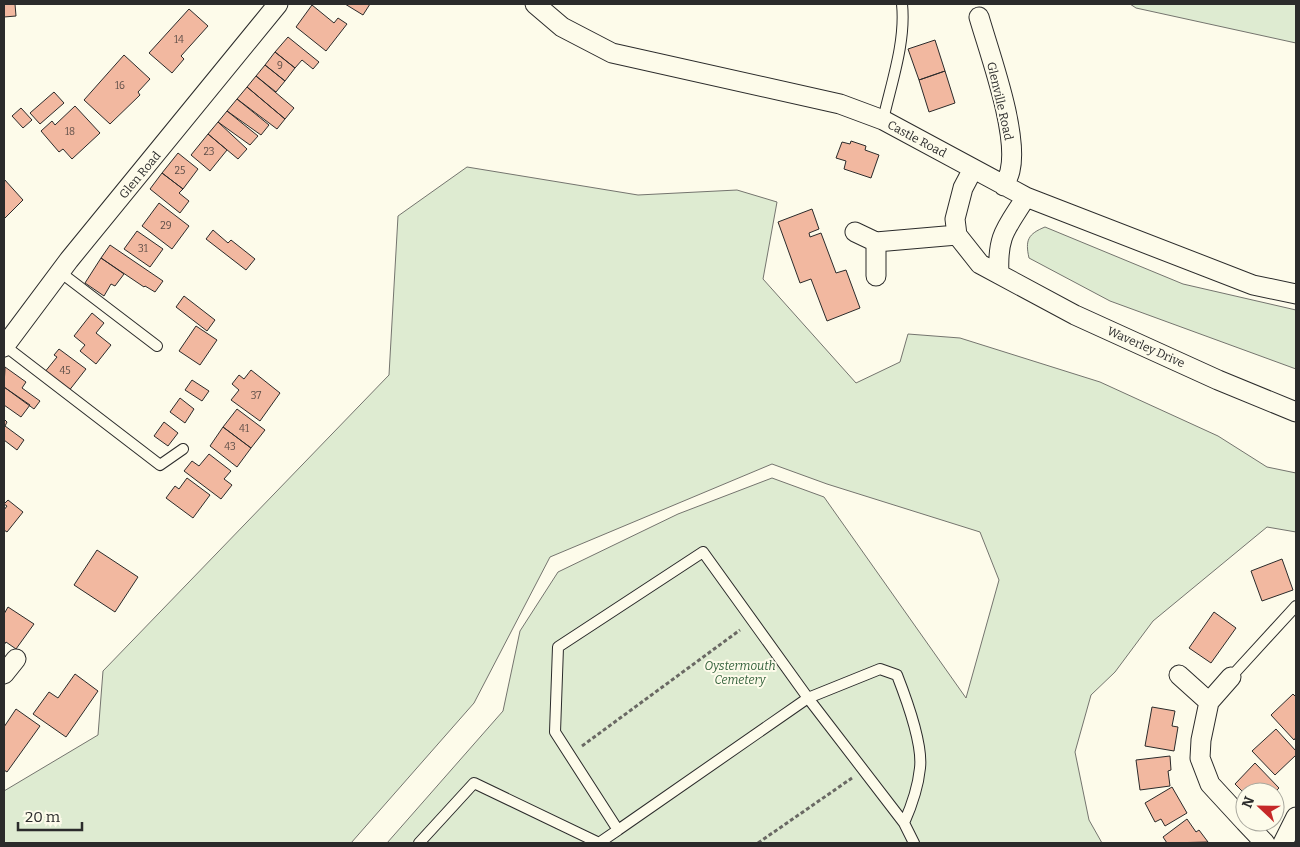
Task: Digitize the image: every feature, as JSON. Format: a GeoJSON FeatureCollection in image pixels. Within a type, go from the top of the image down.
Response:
{"type":"FeatureCollection","features":[{"type":"Feature","properties":{"kind":"street","name":"Glen Road"},"geometry":{"type":"LineString","coordinates":[[7,339],[278,4]]}},
{"type":"Feature","properties":{"kind":"street","name":"Castle Road"},"geometry":{"type":"LineString","coordinates":[[534,4],[562,27],[612,53],[840,104],[883,120],[1026,197],[1253,285],[1296,294]]}},
{"type":"Feature","properties":{"kind":"street","name":"Glenville Road"},"geometry":{"type":"LineString","coordinates":[[979,17],[1001,96],[1011,142],[1010,171],[1004,186]]}},
{"type":"Feature","properties":{"kind":"street"},"geometry":{"type":"LineString","coordinates":[[961,242],[955,218],[963,188],[973,169]]}},
{"type":"Feature","properties":{"kind":"street"},"geometry":{"type":"LineString","coordinates":[[998,274],[997,251],[1001,237],[1026,197]]}},
{"type":"Feature","properties":{"kind":"street"},"geometry":{"type":"LineString","coordinates":[[855,232],[876,242],[961,242],[983,245],[1001,237]]}},
{"type":"Feature","properties":{"kind":"street"},"geometry":{"type":"LineString","coordinates":[[876,242],[876,276]]}},
{"type":"Feature","properties":{"kind":"street","name":"Waverley Drive"},"geometry":{"type":"LineString","coordinates":[[961,242],[980,264],[1083,318],[1296,412]]}},
{"type":"Feature","properties":{"kind":"street"},"geometry":{"type":"LineString","coordinates":[[4,674],[16,659]]}},
{"type":"Feature","properties":{"kind":"street"},"geometry":{"type":"LineString","coordinates":[[1179,675],[1209,702]]}},
{"type":"Feature","properties":{"kind":"street"},"geometry":{"type":"LineString","coordinates":[[1231,677],[1209,702],[1201,740],[1200,758],[1204,774],[1210,784],[1235,811]]}},
{"type":"Feature","properties":{"kind":"street"},"geometry":{"type":"LineString","coordinates":[[1283,843],[1296,817]]}},
{"type":"Feature","properties":{"kind":"street"},"geometry":{"type":"LineString","coordinates":[[1255,832],[1265,843]]}},
{"type":"Feature","properties":{"kind":"lane"},"geometry":{"type":"LineString","coordinates":[[883,120],[898,48],[903,14],[902,4]]}},
{"type":"Feature","properties":{"kind":"lane"},"geometry":{"type":"LineString","coordinates":[[60,272],[158,346]]}},
{"type":"Feature","properties":{"kind":"lane"},"geometry":{"type":"LineString","coordinates":[[7,339],[160,465],[183,450]]}},
{"type":"Feature","properties":{"kind":"lane"},"geometry":{"type":"LineString","coordinates":[[618,830],[554,732],[558,647],[703,552],[808,698],[904,823],[913,843]]}},
{"type":"Feature","properties":{"kind":"lane"},"geometry":{"type":"LineString","coordinates":[[1231,677],[1296,606]]}},
{"type":"Feature","properties":{"kind":"lane"},"geometry":{"type":"LineString","coordinates":[[419,843],[474,783],[599,843],[808,698],[880,668],[897,675],[913,719],[921,766],[915,798],[904,823]]}},
{"type":"Feature","properties":{"kind":"path"},"geometry":{"type":"LineString","coordinates":[[569,755],[752,621]]}},
{"type":"Feature","properties":{"kind":"path"},"geometry":{"type":"LineString","coordinates":[[758,843],[863,770]]}},
{"type":"Feature","properties":{"kind":"green space"},"geometry":{"type":"Polygon","coordinates":[[[1130,4],[1296,4],[1296,43],[1136,8],[1130,4]]]}},
{"type":"Feature","properties":{"kind":"green space","name":"Oystermouth Cemetery"},"geometry":{"type":"Polygon","coordinates":[[[467,167],[638,195],[737,190],[777,202],[763,279],[856,383],[900,362],[908,334],[960,338],[1100,382],[1218,436],[1267,467],[1296,473],[1296,532],[1267,527],[1153,621],[1115,672],[1091,695],[1075,752],[1089,820],[1102,843],[387,843],[503,711],[520,631],[558,572],[678,514],[772,478],[824,497],[966,698],[999,580],[980,532],[827,484],[772,464],[550,557],[474,703],[351,843],[4,843],[4,791],[98,735],[103,671],[389,375],[398,216],[467,167]]]}},
{"type":"Feature","properties":{"kind":"green space"},"geometry":{"type":"Polygon","coordinates":[[[1045,227],[1183,284],[1296,310],[1296,369],[1110,301],[1029,258],[1027,247],[1029,238],[1035,232],[1045,227]]]}},
{"type":"Feature","properties":{"kind":"building"},"geometry":{"type":"Polygon","coordinates":[[[4,4],[15,4],[16,16],[4,17],[4,4]]]}},
{"type":"Feature","properties":{"kind":"building"},"geometry":{"type":"Polygon","coordinates":[[[345,4],[370,4],[363,15],[345,4]]]}},
{"type":"Feature","properties":{"kind":"building"},"geometry":{"type":"Polygon","coordinates":[[[312,5],[334,23],[338,18],[347,24],[326,51],[296,27],[312,5]]]}},
{"type":"Feature","properties":{"kind":"building"},"geometry":{"type":"Polygon","coordinates":[[[189,9],[208,26],[181,56],[184,59],[172,73],[149,53],[189,9]]]}},
{"type":"Feature","properties":{"kind":"building"},"geometry":{"type":"Polygon","coordinates":[[[288,37],[319,62],[313,69],[302,60],[295,68],[275,52],[288,37]]]}},
{"type":"Feature","properties":{"kind":"building"},"geometry":{"type":"Polygon","coordinates":[[[935,40],[945,71],[919,80],[908,49],[935,40]]]}},
{"type":"Feature","properties":{"kind":"building"},"geometry":{"type":"Polygon","coordinates":[[[275,52],[295,68],[285,81],[265,65],[275,52]]]}},
{"type":"Feature","properties":{"kind":"building"},"geometry":{"type":"Polygon","coordinates":[[[124,55],[150,79],[138,92],[140,95],[110,124],[84,100],[124,55]]]}},
{"type":"Feature","properties":{"kind":"building"},"geometry":{"type":"Polygon","coordinates":[[[265,65],[285,81],[276,92],[256,76],[265,65]]]}},
{"type":"Feature","properties":{"kind":"building"},"geometry":{"type":"Polygon","coordinates":[[[945,71],[955,103],[929,112],[919,80],[945,71]]]}},
{"type":"Feature","properties":{"kind":"building"},"geometry":{"type":"Polygon","coordinates":[[[256,76],[294,108],[285,119],[247,87],[256,76]]]}},
{"type":"Feature","properties":{"kind":"building"},"geometry":{"type":"Polygon","coordinates":[[[247,87],[285,119],[277,129],[237,99],[247,87]]]}},
{"type":"Feature","properties":{"kind":"building"},"geometry":{"type":"Polygon","coordinates":[[[54,92],[64,103],[40,124],[30,113],[54,92]]]}},
{"type":"Feature","properties":{"kind":"building"},"geometry":{"type":"Polygon","coordinates":[[[237,99],[269,125],[261,135],[227,111],[237,99]]]}},
{"type":"Feature","properties":{"kind":"building"},"geometry":{"type":"Polygon","coordinates":[[[75,106],[100,133],[72,159],[63,149],[59,152],[41,131],[52,121],[55,125],[75,106]]]}},
{"type":"Feature","properties":{"kind":"building"},"geometry":{"type":"Polygon","coordinates":[[[21,108],[32,120],[23,128],[12,116],[21,108]]]}},
{"type":"Feature","properties":{"kind":"building"},"geometry":{"type":"Polygon","coordinates":[[[227,111],[258,136],[250,145],[218,122],[227,111]]]}},
{"type":"Feature","properties":{"kind":"building"},"geometry":{"type":"Polygon","coordinates":[[[218,122],[247,149],[238,159],[208,134],[218,122]]]}},
{"type":"Feature","properties":{"kind":"building"},"geometry":{"type":"Polygon","coordinates":[[[208,134],[227,150],[210,171],[191,155],[208,134]]]}},
{"type":"Feature","properties":{"kind":"building"},"geometry":{"type":"Polygon","coordinates":[[[851,141],[866,146],[865,150],[879,155],[871,178],[844,169],[846,161],[836,158],[842,142],[850,144],[851,141]]]}},
{"type":"Feature","properties":{"kind":"building"},"geometry":{"type":"Polygon","coordinates":[[[178,153],[198,169],[183,189],[162,173],[178,153]]]}},
{"type":"Feature","properties":{"kind":"building"},"geometry":{"type":"Polygon","coordinates":[[[162,173],[183,189],[179,193],[189,201],[180,213],[150,189],[162,173]]]}},
{"type":"Feature","properties":{"kind":"building"},"geometry":{"type":"Polygon","coordinates":[[[4,179],[23,200],[4,219],[4,179]]]}},
{"type":"Feature","properties":{"kind":"building"},"geometry":{"type":"Polygon","coordinates":[[[159,203],[189,226],[172,249],[142,226],[159,203]]]}},
{"type":"Feature","properties":{"kind":"building"},"geometry":{"type":"Polygon","coordinates":[[[812,209],[819,229],[809,233],[810,237],[821,233],[836,273],[846,270],[860,308],[827,321],[811,279],[800,283],[778,222],[812,209]]]}},
{"type":"Feature","properties":{"kind":"building"},"geometry":{"type":"Polygon","coordinates":[[[213,230],[228,243],[231,240],[255,259],[246,270],[206,239],[213,230]]]}},
{"type":"Feature","properties":{"kind":"building"},"geometry":{"type":"Polygon","coordinates":[[[137,231],[163,249],[150,267],[124,249],[137,231]]]}},
{"type":"Feature","properties":{"kind":"building"},"geometry":{"type":"Polygon","coordinates":[[[110,245],[163,281],[155,292],[144,287],[101,258],[110,245]]]}},
{"type":"Feature","properties":{"kind":"building"},"geometry":{"type":"Polygon","coordinates":[[[101,258],[124,274],[115,286],[111,284],[104,296],[85,283],[101,258]]]}},
{"type":"Feature","properties":{"kind":"building"},"geometry":{"type":"Polygon","coordinates":[[[184,296],[215,320],[207,331],[176,307],[184,296]]]}},
{"type":"Feature","properties":{"kind":"building"},"geometry":{"type":"Polygon","coordinates":[[[92,313],[104,323],[96,333],[111,345],[96,364],[80,351],[85,345],[74,336],[92,313]]]}},
{"type":"Feature","properties":{"kind":"building"},"geometry":{"type":"Polygon","coordinates":[[[196,326],[217,340],[200,365],[179,351],[196,326]]]}},
{"type":"Feature","properties":{"kind":"building"},"geometry":{"type":"Polygon","coordinates":[[[59,349],[86,369],[68,392],[44,373],[57,357],[54,355],[59,349]]]}},
{"type":"Feature","properties":{"kind":"building"},"geometry":{"type":"Polygon","coordinates":[[[5,367],[26,382],[22,388],[40,401],[34,409],[4,387],[5,367]]]}},
{"type":"Feature","properties":{"kind":"building"},"geometry":{"type":"Polygon","coordinates":[[[251,370],[280,393],[260,421],[231,400],[239,390],[232,384],[239,375],[244,379],[251,370]]]}},
{"type":"Feature","properties":{"kind":"building"},"geometry":{"type":"Polygon","coordinates":[[[192,380],[209,391],[202,401],[185,390],[192,380]]]}},
{"type":"Feature","properties":{"kind":"building"},"geometry":{"type":"Polygon","coordinates":[[[4,387],[30,405],[21,417],[4,405],[4,387]]]}},
{"type":"Feature","properties":{"kind":"building"},"geometry":{"type":"Polygon","coordinates":[[[180,398],[194,409],[185,423],[170,412],[180,398]]]}},
{"type":"Feature","properties":{"kind":"building"},"geometry":{"type":"Polygon","coordinates":[[[237,409],[265,430],[251,448],[223,427],[237,409]]]}},
{"type":"Feature","properties":{"kind":"building"},"geometry":{"type":"Polygon","coordinates":[[[4,419],[7,422],[5,426],[24,440],[17,450],[4,440],[4,419]]]}},
{"type":"Feature","properties":{"kind":"building"},"geometry":{"type":"Polygon","coordinates":[[[164,422],[178,433],[168,446],[154,436],[164,422]]]}},
{"type":"Feature","properties":{"kind":"building"},"geometry":{"type":"Polygon","coordinates":[[[223,427],[251,448],[237,467],[210,446],[223,427]]]}},
{"type":"Feature","properties":{"kind":"building"},"geometry":{"type":"Polygon","coordinates":[[[209,454],[231,471],[224,479],[232,485],[221,499],[184,471],[192,461],[199,466],[209,454]]]}},
{"type":"Feature","properties":{"kind":"building"},"geometry":{"type":"Polygon","coordinates":[[[187,478],[210,495],[193,518],[166,498],[175,486],[179,489],[187,478]]]}},
{"type":"Feature","properties":{"kind":"building"},"geometry":{"type":"Polygon","coordinates":[[[8,500],[23,512],[7,532],[4,530],[4,510],[7,506],[4,504],[8,500]]]}},
{"type":"Feature","properties":{"kind":"building"},"geometry":{"type":"Polygon","coordinates":[[[97,550],[138,577],[115,612],[74,585],[97,550]]]}},
{"type":"Feature","properties":{"kind":"building"},"geometry":{"type":"Polygon","coordinates":[[[1282,559],[1293,590],[1262,601],[1251,571],[1282,559]]]}},
{"type":"Feature","properties":{"kind":"building"},"geometry":{"type":"Polygon","coordinates":[[[8,607],[34,624],[16,649],[6,642],[4,645],[4,614],[8,607]]]}},
{"type":"Feature","properties":{"kind":"building"},"geometry":{"type":"Polygon","coordinates":[[[1214,612],[1236,628],[1211,663],[1189,648],[1214,612]]]}},
{"type":"Feature","properties":{"kind":"building"},"geometry":{"type":"Polygon","coordinates":[[[75,674],[98,691],[66,737],[33,714],[49,692],[58,698],[75,674]]]}},
{"type":"Feature","properties":{"kind":"building"},"geometry":{"type":"Polygon","coordinates":[[[1293,694],[1296,697],[1296,737],[1294,740],[1271,715],[1293,694]]]}},
{"type":"Feature","properties":{"kind":"building"},"geometry":{"type":"Polygon","coordinates":[[[1152,707],[1175,711],[1172,726],[1178,727],[1174,751],[1145,746],[1152,707]]]}},
{"type":"Feature","properties":{"kind":"building"},"geometry":{"type":"Polygon","coordinates":[[[16,709],[40,726],[7,772],[4,770],[4,727],[16,709]]]}},
{"type":"Feature","properties":{"kind":"building"},"geometry":{"type":"Polygon","coordinates":[[[1276,729],[1296,751],[1296,755],[1275,775],[1252,751],[1276,729]]]}},
{"type":"Feature","properties":{"kind":"building"},"geometry":{"type":"Polygon","coordinates":[[[1170,756],[1171,770],[1168,771],[1170,786],[1140,790],[1136,760],[1170,756]]]}},
{"type":"Feature","properties":{"kind":"building"},"geometry":{"type":"Polygon","coordinates":[[[1255,763],[1273,782],[1237,782],[1255,763]]]}},
{"type":"Feature","properties":{"kind":"building"},"geometry":{"type":"Polygon","coordinates":[[[1172,787],[1187,813],[1165,826],[1161,819],[1155,822],[1145,803],[1172,787]]]}},
{"type":"Feature","properties":{"kind":"building"},"geometry":{"type":"Polygon","coordinates":[[[1187,819],[1196,832],[1199,830],[1208,842],[1167,843],[1163,837],[1187,819]]]}}]}
